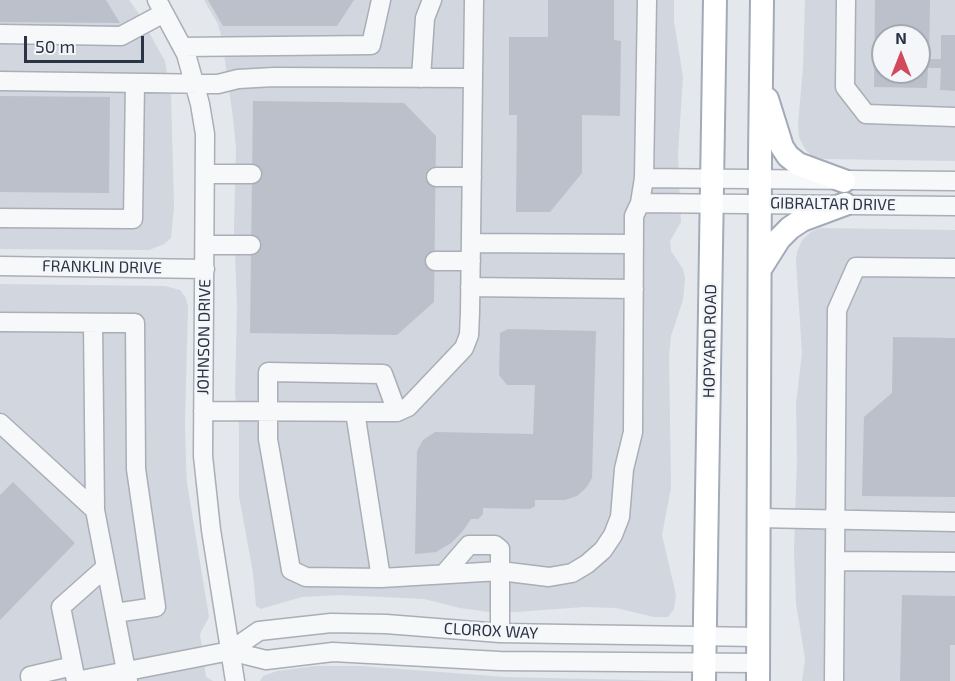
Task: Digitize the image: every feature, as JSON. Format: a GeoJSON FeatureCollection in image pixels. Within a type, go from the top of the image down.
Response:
{"type":"FeatureCollection","features":[{"type":"Feature","properties":{"kind":"main road","name":"HOPYARD ROAD"},"geometry":{"type":"LineString","coordinates":[[704,672],[715,0]]}},
{"type":"Feature","properties":{"kind":"main road"},"geometry":{"type":"LineString","coordinates":[[758,672],[762,0]]}},
{"type":"Feature","properties":{"kind":"main road"},"geometry":{"type":"LineString","coordinates":[[761,81],[782,147],[788,156],[798,164],[844,181]]}},
{"type":"Feature","properties":{"kind":"main road"},"geometry":{"type":"LineString","coordinates":[[760,269],[779,239],[789,228],[802,220],[845,204]]}},
{"type":"Feature","properties":{"kind":"street"},"geometry":{"type":"LineString","coordinates":[[182,47],[370,45],[381,0]]}},
{"type":"Feature","properties":{"kind":"street"},"geometry":{"type":"LineString","coordinates":[[421,78],[425,18],[432,0]]}},
{"type":"Feature","properties":{"kind":"street"},"geometry":{"type":"LineString","coordinates":[[203,411],[397,412],[408,407],[464,348],[469,335],[474,0]]}},
{"type":"Feature","properties":{"kind":"street"},"geometry":{"type":"LineString","coordinates":[[397,412],[383,374],[268,372],[268,439],[291,570],[306,577],[381,578],[501,571],[549,577],[572,573],[587,564],[603,550],[613,535],[620,517],[624,469],[633,432],[634,216],[640,203],[644,178],[646,0]]}},
{"type":"Feature","properties":{"kind":"street"},"geometry":{"type":"LineString","coordinates":[[846,0],[845,87],[866,114],[955,117]]}},
{"type":"Feature","properties":{"kind":"street"},"geometry":{"type":"LineString","coordinates":[[0,34],[121,36],[161,6]]}},
{"type":"Feature","properties":{"kind":"street","name":"JOHNSON DRIVE"},"geometry":{"type":"LineString","coordinates":[[161,6],[182,47],[195,83],[205,134],[202,456],[211,530],[235,681]]}},
{"type":"Feature","properties":{"kind":"street"},"geometry":{"type":"LineString","coordinates":[[0,81],[218,84],[238,79],[274,77],[473,78]]}},
{"type":"Feature","properties":{"kind":"street"},"geometry":{"type":"LineString","coordinates":[[0,218],[133,219],[135,83]]}},
{"type":"Feature","properties":{"kind":"street"},"geometry":{"type":"LineString","coordinates":[[205,174],[252,174]]}},
{"type":"Feature","properties":{"kind":"street"},"geometry":{"type":"LineString","coordinates":[[436,177],[472,177]]}},
{"type":"Feature","properties":{"kind":"street","name":"GIBRALTAR DRIVE"},"geometry":{"type":"LineString","coordinates":[[644,178],[955,182]]}},
{"type":"Feature","properties":{"kind":"street","name":"GIBRALTAR DRIVE"},"geometry":{"type":"LineString","coordinates":[[640,203],[955,206]]}},
{"type":"Feature","properties":{"kind":"street"},"geometry":{"type":"LineString","coordinates":[[471,243],[634,244]]}},
{"type":"Feature","properties":{"kind":"street"},"geometry":{"type":"LineString","coordinates":[[205,244],[251,245]]}},
{"type":"Feature","properties":{"kind":"street"},"geometry":{"type":"LineString","coordinates":[[435,261],[471,261]]}},
{"type":"Feature","properties":{"kind":"street","name":"FRANKLIN DRIVE"},"geometry":{"type":"LineString","coordinates":[[0,266],[205,269]]}},
{"type":"Feature","properties":{"kind":"street"},"geometry":{"type":"LineString","coordinates":[[834,681],[837,310],[856,267],[955,268]]}},
{"type":"Feature","properties":{"kind":"street"},"geometry":{"type":"LineString","coordinates":[[470,286],[634,289]]}},
{"type":"Feature","properties":{"kind":"street"},"geometry":{"type":"LineString","coordinates":[[0,322],[135,324],[136,469],[156,607],[115,613]]}},
{"type":"Feature","properties":{"kind":"street"},"geometry":{"type":"LineString","coordinates":[[93,323],[95,510],[127,676]]}},
{"type":"Feature","properties":{"kind":"street"},"geometry":{"type":"LineString","coordinates":[[356,412],[381,578]]}},
{"type":"Feature","properties":{"kind":"street"},"geometry":{"type":"LineString","coordinates":[[0,423],[95,510]]}},
{"type":"Feature","properties":{"kind":"street"},"geometry":{"type":"LineString","coordinates":[[759,518],[955,522]]}},
{"type":"Feature","properties":{"kind":"street"},"geometry":{"type":"LineString","coordinates":[[444,574],[470,545],[495,545],[501,549],[500,633]]}},
{"type":"Feature","properties":{"kind":"street"},"geometry":{"type":"LineString","coordinates":[[835,561],[955,562]]}},
{"type":"Feature","properties":{"kind":"street"},"geometry":{"type":"LineString","coordinates":[[75,676],[61,608],[106,567]]}},
{"type":"Feature","properties":{"kind":"street","name":"CLOROX WAY"},"geometry":{"type":"LineString","coordinates":[[32,681],[30,676],[127,676],[230,651],[259,631],[331,623],[386,624],[500,633],[758,637]]}},
{"type":"Feature","properties":{"kind":"street","name":"CLOROX WAY"},"geometry":{"type":"LineString","coordinates":[[230,651],[266,660],[333,652],[704,672],[758,672]]}},
{"type":"Feature","properties":{"kind":"shaded area"},"geometry":{"type":"Polygon","coordinates":[[[0,0],[129,0],[137,11],[165,61],[171,95],[174,207],[171,238],[164,244],[149,250],[0,249],[0,0]]]}},
{"type":"Feature","properties":{"kind":"shaded area"},"geometry":{"type":"Polygon","coordinates":[[[204,0],[674,0],[674,21],[683,77],[678,154],[681,222],[670,241],[671,251],[683,269],[685,278],[683,300],[671,336],[669,356],[671,488],[662,535],[676,595],[674,609],[668,617],[654,617],[616,608],[584,607],[489,612],[424,599],[340,595],[302,597],[261,609],[256,606],[253,573],[239,496],[239,426],[235,395],[236,148],[222,39],[218,24],[204,0]]]}},
{"type":"Feature","properties":{"kind":"shaded area"},"geometry":{"type":"Polygon","coordinates":[[[805,0],[955,0],[955,161],[823,159],[812,156],[805,149],[799,137],[803,68],[805,0]]]}},
{"type":"Feature","properties":{"kind":"shaded area"},"geometry":{"type":"Polygon","coordinates":[[[820,228],[955,230],[955,681],[802,681],[805,659],[796,603],[794,550],[796,404],[802,353],[796,261],[802,240],[820,228]]]}},
{"type":"Feature","properties":{"kind":"shaded area"},"geometry":{"type":"Polygon","coordinates":[[[0,284],[165,286],[180,290],[186,298],[188,307],[185,422],[187,483],[209,617],[200,634],[206,677],[213,681],[0,681],[0,284]]]}},
{"type":"Feature","properties":{"kind":"shaded area"},"geometry":{"type":"Polygon","coordinates":[[[316,666],[360,666],[506,677],[678,681],[260,681],[263,676],[277,671],[316,666]]]}},
{"type":"Feature","properties":{"kind":"building"},"geometry":{"type":"Polygon","coordinates":[[[0,0],[106,0],[120,23],[0,22],[0,0]]]}},
{"type":"Feature","properties":{"kind":"building"},"geometry":{"type":"Polygon","coordinates":[[[208,0],[354,0],[337,26],[223,26],[208,0]]]}},
{"type":"Feature","properties":{"kind":"building"},"geometry":{"type":"Polygon","coordinates":[[[548,0],[614,0],[614,40],[621,41],[620,116],[582,115],[582,173],[550,212],[516,212],[517,115],[509,115],[509,37],[548,37],[548,0]]]}},
{"type":"Feature","properties":{"kind":"building"},"geometry":{"type":"Polygon","coordinates":[[[875,0],[930,0],[930,24],[875,24],[875,0]]]}},
{"type":"Feature","properties":{"kind":"building"},"geometry":{"type":"Polygon","coordinates":[[[941,35],[955,35],[955,91],[940,90],[941,68],[931,68],[931,59],[941,59],[941,35]]]}},
{"type":"Feature","properties":{"kind":"building"},"geometry":{"type":"Polygon","coordinates":[[[874,84],[927,84],[927,88],[874,87],[874,84]]]}},
{"type":"Feature","properties":{"kind":"building"},"geometry":{"type":"Polygon","coordinates":[[[0,96],[110,97],[109,193],[0,192],[0,96]]]}},
{"type":"Feature","properties":{"kind":"building"},"geometry":{"type":"Polygon","coordinates":[[[253,101],[404,103],[436,136],[434,302],[397,335],[250,333],[253,101]]]}},
{"type":"Feature","properties":{"kind":"building"},"geometry":{"type":"Polygon","coordinates":[[[508,329],[596,331],[592,478],[577,496],[565,500],[535,500],[535,506],[530,509],[483,508],[483,514],[478,519],[471,519],[451,543],[436,552],[415,554],[417,451],[423,440],[435,432],[533,434],[535,385],[507,385],[499,375],[500,333],[508,329]]]}},
{"type":"Feature","properties":{"kind":"building"},"geometry":{"type":"Polygon","coordinates":[[[893,337],[955,338],[955,497],[862,496],[864,417],[892,393],[893,337]]]}},
{"type":"Feature","properties":{"kind":"building"},"geometry":{"type":"Polygon","coordinates":[[[13,482],[75,543],[0,620],[0,495],[13,482]]]}},
{"type":"Feature","properties":{"kind":"building"},"geometry":{"type":"Polygon","coordinates":[[[902,595],[955,596],[955,645],[950,645],[950,681],[900,681],[902,595]]]}}]}
